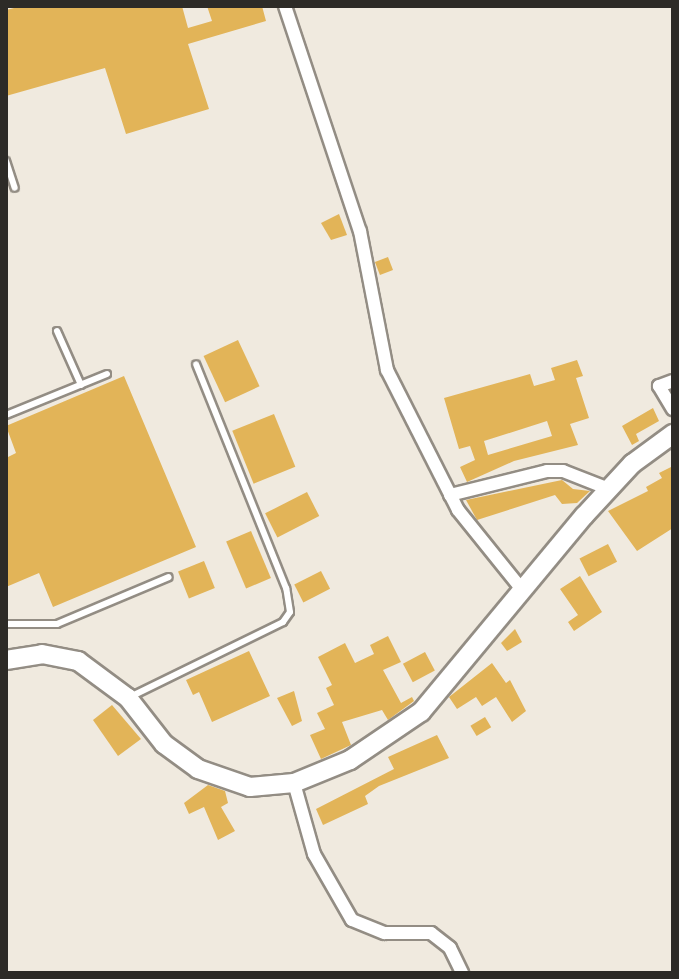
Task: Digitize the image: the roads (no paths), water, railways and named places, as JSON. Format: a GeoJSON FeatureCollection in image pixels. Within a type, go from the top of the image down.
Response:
{"type":"FeatureCollection","features":[{"type":"Feature","properties":{"kind":"street"},"geometry":{"type":"LineString","coordinates":[[285,6],[360,231],[387,370],[450,495],[485,550],[524,592]]}},
{"type":"Feature","properties":{"kind":"street"},"geometry":{"type":"LineString","coordinates":[[673,381],[659,386],[673,409]]}},
{"type":"Feature","properties":{"kind":"street"},"geometry":{"type":"LineString","coordinates":[[6,660],[42,654],[67,657],[128,698],[164,744],[198,769],[250,787],[294,783],[350,760],[400,730],[524,592],[609,489],[673,434]]}},
{"type":"Feature","properties":{"kind":"street"},"geometry":{"type":"LineString","coordinates":[[450,495],[547,471],[563,471],[609,489]]}},
{"type":"Feature","properties":{"kind":"street"},"geometry":{"type":"LineString","coordinates":[[294,783],[314,854],[352,920],[385,933],[431,933],[450,948],[462,973]]}},
{"type":"Feature","properties":{"kind":"lane"},"geometry":{"type":"LineString","coordinates":[[6,161],[15,188]]}},
{"type":"Feature","properties":{"kind":"lane"},"geometry":{"type":"LineString","coordinates":[[57,331],[81,385]]}},
{"type":"Feature","properties":{"kind":"lane"},"geometry":{"type":"LineString","coordinates":[[128,698],[283,622],[290,612],[286,588],[196,364]]}},
{"type":"Feature","properties":{"kind":"lane"},"geometry":{"type":"LineString","coordinates":[[6,415],[107,374]]}},
{"type":"Feature","properties":{"kind":"lane"},"geometry":{"type":"LineString","coordinates":[[6,624],[57,624],[169,577]]}}]}
